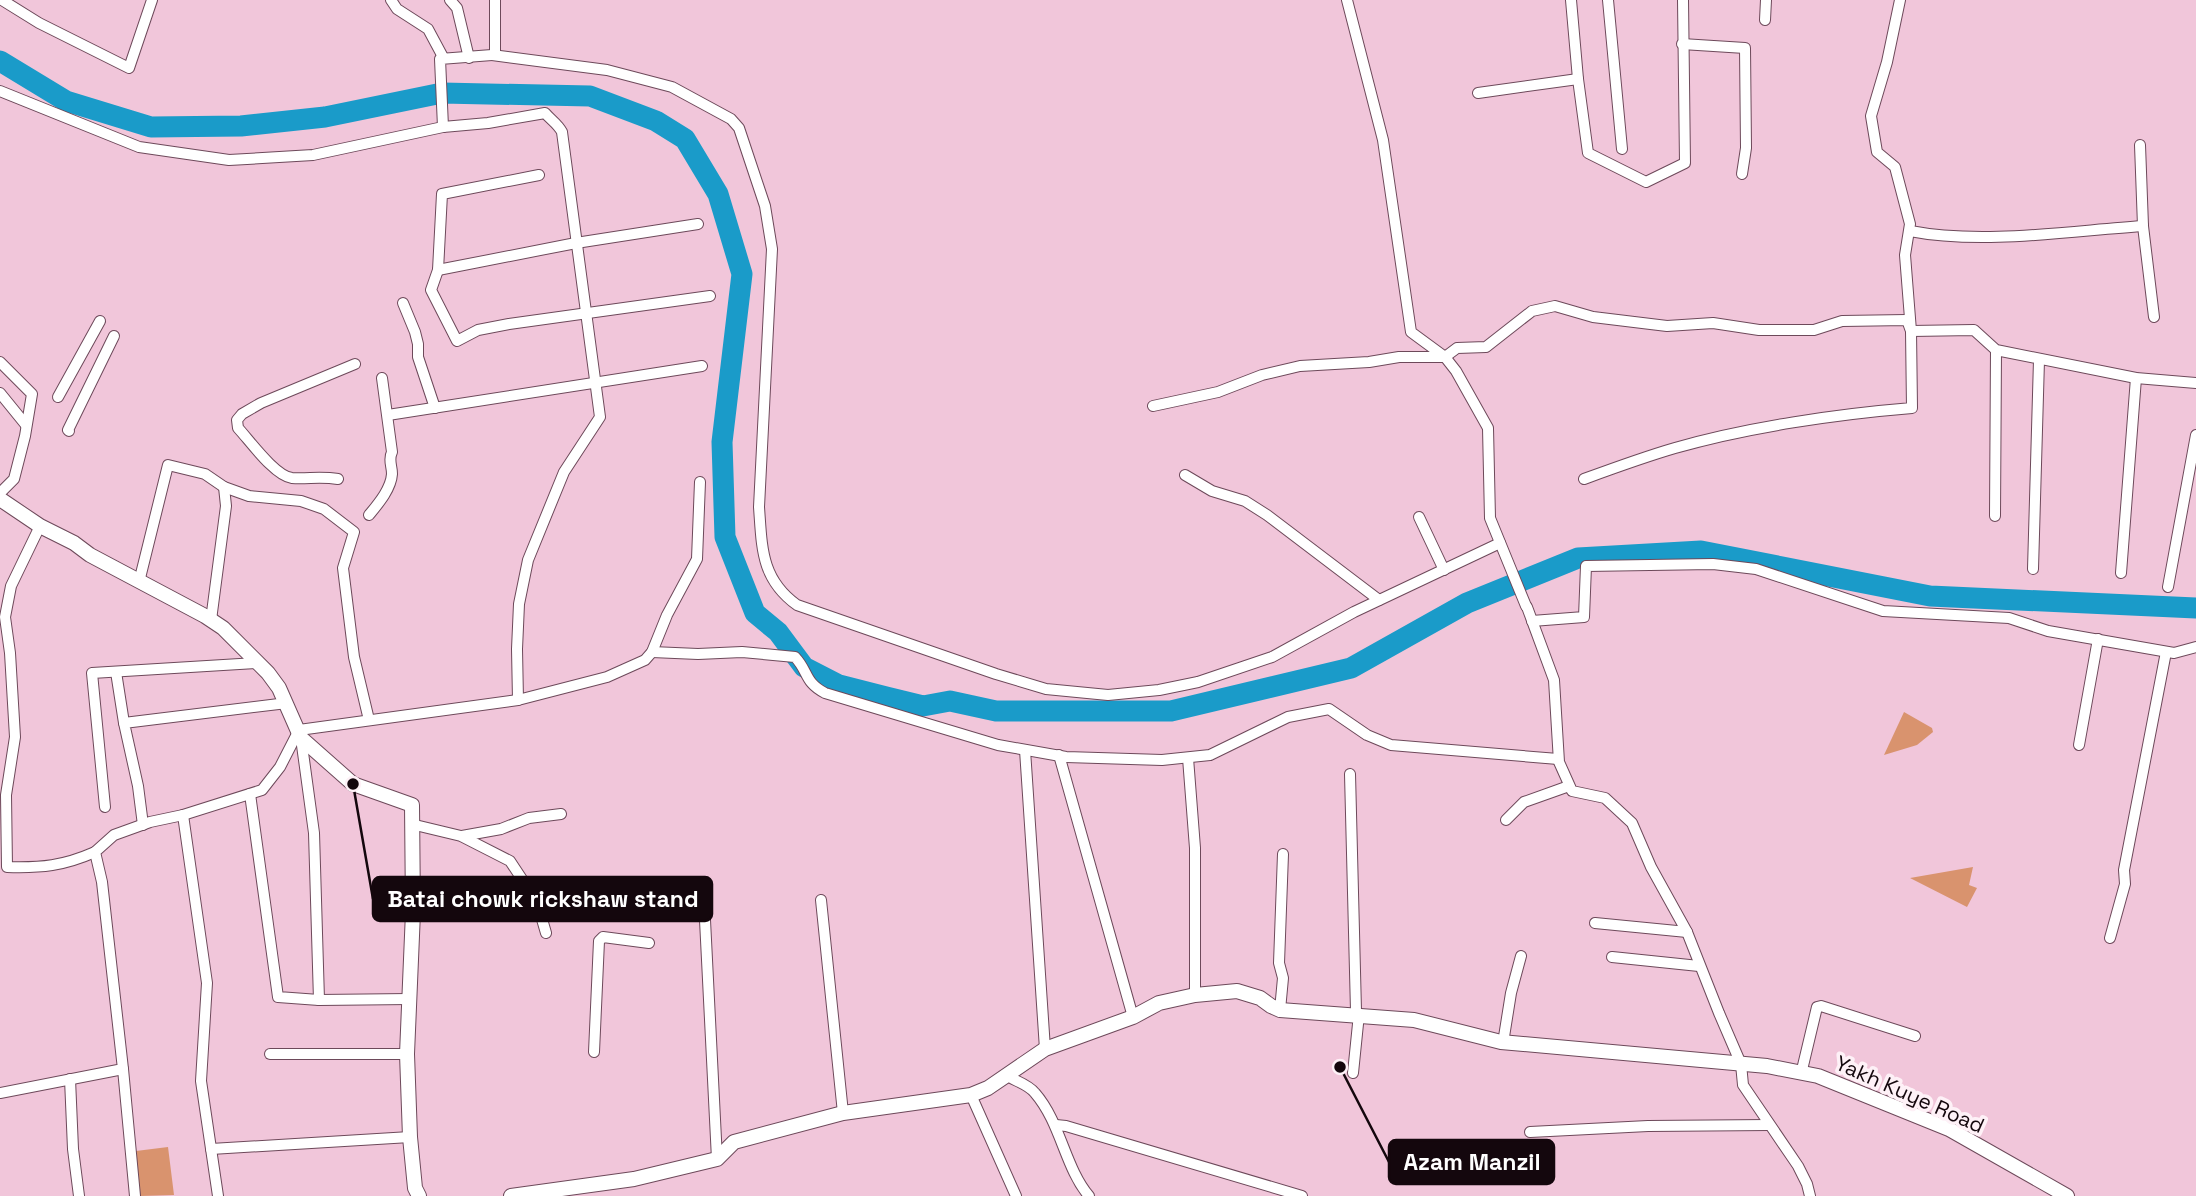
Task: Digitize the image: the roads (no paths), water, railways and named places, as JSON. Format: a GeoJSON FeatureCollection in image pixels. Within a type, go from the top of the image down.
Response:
{"type":"FeatureCollection","features":[{"type":"Feature","properties":{"kind":"main road"},"geometry":{"type":"LineString","coordinates":[[0,499],[90,555],[223,628],[268,673],[287,703],[300,734],[353,784],[412,805],[413,912],[407,1054],[410,1137],[415,1188],[419,1196]]}},
{"type":"Feature","properties":{"kind":"main road"},"geometry":{"type":"LineString","coordinates":[[511,1196],[635,1179],[716,1160],[734,1142],[843,1113],[971,1095],[1007,1076],[1045,1049],[1133,1017],[1159,1003],[1195,995],[1237,991],[1260,998],[1280,1010]]}},
{"type":"Feature","properties":{"kind":"main road","name":"Yakh Kuye Road"},"geometry":{"type":"LineString","coordinates":[[1280,1010],[1414,1020],[1503,1043],[1767,1066],[1818,1076],[1949,1129],[2067,1196]]}},
{"type":"Feature","properties":{"kind":"street"},"geometry":{"type":"LineString","coordinates":[[2,0],[39,23],[129,68],[152,0]]}},
{"type":"Feature","properties":{"kind":"street"},"geometry":{"type":"LineString","coordinates":[[391,0],[397,9],[428,29],[443,62],[444,123]]}},
{"type":"Feature","properties":{"kind":"street"},"geometry":{"type":"LineString","coordinates":[[450,0],[457,8],[469,58]]}},
{"type":"Feature","properties":{"kind":"street"},"geometry":{"type":"LineString","coordinates":[[492,55],[497,47],[495,0]]}},
{"type":"Feature","properties":{"kind":"street"},"geometry":{"type":"LineString","coordinates":[[1347,0],[1383,140],[1411,332],[1445,357],[1456,370],[1488,428],[1490,518],[1553,680],[1558,759],[1572,791],[1605,798],[1632,823],[1651,867],[1687,932],[1741,1064],[1743,1085],[1798,1166],[1810,1196]]}},
{"type":"Feature","properties":{"kind":"street"},"geometry":{"type":"LineString","coordinates":[[1571,0],[1577,79],[1588,153],[1646,182],[1685,163],[1683,0]]}},
{"type":"Feature","properties":{"kind":"street"},"geometry":{"type":"LineString","coordinates":[[1608,0],[1622,149]]}},
{"type":"Feature","properties":{"kind":"street"},"geometry":{"type":"LineString","coordinates":[[1765,20],[1766,0]]}},
{"type":"Feature","properties":{"kind":"street"},"geometry":{"type":"LineString","coordinates":[[1584,479],[1674,448],[1713,438],[1823,418],[1912,408],[1911,331],[1905,255],[1910,231],[1895,167],[1877,152],[1871,116],[1887,62],[1900,0]]}},
{"type":"Feature","properties":{"kind":"street"},"geometry":{"type":"LineString","coordinates":[[1682,44],[1745,48],[1746,148],[1742,174]]}},
{"type":"Feature","properties":{"kind":"street"},"geometry":{"type":"LineString","coordinates":[[443,62],[492,55],[607,70],[672,87],[731,119],[739,128],[765,206],[772,249],[760,495],[762,545],[772,581],[784,596],[797,605],[1046,689],[1108,695],[1159,690],[1198,682],[1272,657],[1378,600],[1502,547]]}},
{"type":"Feature","properties":{"kind":"street"},"geometry":{"type":"LineString","coordinates":[[1478,93],[1577,79]]}},
{"type":"Feature","properties":{"kind":"street"},"geometry":{"type":"LineString","coordinates":[[0,92],[139,147],[229,160],[313,155],[444,123],[488,123],[545,113],[558,125],[562,132],[600,418],[564,472],[528,560],[519,604],[518,699]]}},
{"type":"Feature","properties":{"kind":"street"},"geometry":{"type":"LineString","coordinates":[[2140,145],[2143,226],[2154,317]]}},
{"type":"Feature","properties":{"kind":"street"},"geometry":{"type":"LineString","coordinates":[[539,175],[442,194],[438,271],[430,290],[457,341],[478,330],[509,324],[710,296]]}},
{"type":"Feature","properties":{"kind":"street"},"geometry":{"type":"LineString","coordinates":[[438,271],[576,243],[698,224]]}},
{"type":"Feature","properties":{"kind":"street"},"geometry":{"type":"LineString","coordinates":[[1910,231],[1940,237],[1992,236],[2143,226]]}},
{"type":"Feature","properties":{"kind":"street"},"geometry":{"type":"LineString","coordinates":[[403,303],[415,332],[418,357],[435,408]]}},
{"type":"Feature","properties":{"kind":"street"},"geometry":{"type":"LineString","coordinates":[[1153,406],[1218,392],[1262,375],[1300,366],[1369,362],[1399,357],[1445,357],[1457,348],[1486,347],[1532,311],[1555,306],[1593,317],[1667,326],[1713,323],[1759,330],[1814,330],[1842,321],[1907,320],[1911,331]]}},
{"type":"Feature","properties":{"kind":"street"},"geometry":{"type":"LineString","coordinates":[[58,397],[100,321]]}},
{"type":"Feature","properties":{"kind":"street"},"geometry":{"type":"LineString","coordinates":[[1911,331],[1974,330],[1996,350],[2136,378],[2196,383]]}},
{"type":"Feature","properties":{"kind":"street"},"geometry":{"type":"LineString","coordinates":[[69,432],[114,336]]}},
{"type":"Feature","properties":{"kind":"street"},"geometry":{"type":"LineString","coordinates":[[1995,516],[1996,350]]}},
{"type":"Feature","properties":{"kind":"street"},"geometry":{"type":"LineString","coordinates":[[2033,569],[2039,360]]}},
{"type":"Feature","properties":{"kind":"street"},"geometry":{"type":"LineString","coordinates":[[0,362],[32,394],[14,479],[0,493]]}},
{"type":"Feature","properties":{"kind":"street"},"geometry":{"type":"LineString","coordinates":[[338,479],[321,476],[290,478],[276,470],[239,428],[237,420],[261,403],[355,363]]}},
{"type":"Feature","properties":{"kind":"street"},"geometry":{"type":"LineString","coordinates":[[388,415],[702,366]]}},
{"type":"Feature","properties":{"kind":"street"},"geometry":{"type":"LineString","coordinates":[[369,515],[389,487],[392,477],[388,415],[382,378]]}},
{"type":"Feature","properties":{"kind":"street"},"geometry":{"type":"LineString","coordinates":[[2121,573],[2136,378]]}},
{"type":"Feature","properties":{"kind":"street"},"geometry":{"type":"LineString","coordinates":[[0,393],[26,425]]}},
{"type":"Feature","properties":{"kind":"street"},"geometry":{"type":"LineString","coordinates":[[2168,587],[2196,435]]}},
{"type":"Feature","properties":{"kind":"street"},"geometry":{"type":"LineString","coordinates":[[139,582],[168,465],[205,474],[224,487],[249,496],[301,501],[324,509],[355,532],[343,568],[354,657],[369,720]]}},
{"type":"Feature","properties":{"kind":"street"},"geometry":{"type":"LineString","coordinates":[[1185,475],[1212,491],[1245,501],[1267,515],[1378,600]]}},
{"type":"Feature","properties":{"kind":"street"},"geometry":{"type":"LineString","coordinates":[[40,526],[11,586],[5,617],[15,737],[6,795],[8,867],[47,867],[71,863],[94,852],[114,835],[262,790],[300,734],[369,720],[518,699],[607,677],[645,660],[652,652],[667,615],[697,559],[699,482]]}},
{"type":"Feature","properties":{"kind":"street"},"geometry":{"type":"LineString","coordinates":[[211,620],[226,506],[224,487]]}},
{"type":"Feature","properties":{"kind":"street"},"geometry":{"type":"LineString","coordinates":[[1419,517],[1444,570]]}},
{"type":"Feature","properties":{"kind":"street"},"geometry":{"type":"LineString","coordinates":[[1532,621],[1584,617],[1586,566],[1713,564],[1756,569],[1883,611],[2009,618],[2048,631],[2174,653],[2196,647]]}},
{"type":"Feature","properties":{"kind":"street"},"geometry":{"type":"LineString","coordinates":[[2079,745],[2098,639]]}},
{"type":"Feature","properties":{"kind":"street"},"geometry":{"type":"LineString","coordinates":[[652,652],[741,652],[795,657],[804,667],[807,679],[813,687],[825,693],[998,745],[1059,755],[1162,760],[1210,755],[1288,717],[1329,709],[1367,735],[1391,744],[1558,759]]}},
{"type":"Feature","properties":{"kind":"street"},"geometry":{"type":"LineString","coordinates":[[2110,938],[2126,884],[2124,870],[2166,652]]}},
{"type":"Feature","properties":{"kind":"street"},"geometry":{"type":"LineString","coordinates":[[105,807],[92,673],[257,663]]}},
{"type":"Feature","properties":{"kind":"street"},"geometry":{"type":"LineString","coordinates":[[116,672],[143,825]]}},
{"type":"Feature","properties":{"kind":"street"},"geometry":{"type":"LineString","coordinates":[[124,723],[287,703]]}},
{"type":"Feature","properties":{"kind":"street"},"geometry":{"type":"LineString","coordinates":[[300,734],[312,806],[320,1000]]}},
{"type":"Feature","properties":{"kind":"street"},"geometry":{"type":"LineString","coordinates":[[1025,750],[1045,1049]]}},
{"type":"Feature","properties":{"kind":"street"},"geometry":{"type":"LineString","coordinates":[[1059,755],[1133,1017]]}},
{"type":"Feature","properties":{"kind":"street"},"geometry":{"type":"LineString","coordinates":[[1188,758],[1195,848],[1195,995]]}},
{"type":"Feature","properties":{"kind":"street"},"geometry":{"type":"LineString","coordinates":[[1350,774],[1356,1011],[1359,1014],[1353,1073]]}},
{"type":"Feature","properties":{"kind":"street"},"geometry":{"type":"LineString","coordinates":[[1506,821],[1524,802],[1570,786]]}},
{"type":"Feature","properties":{"kind":"street"},"geometry":{"type":"LineString","coordinates":[[250,794],[278,997],[320,1000],[410,999]]}},
{"type":"Feature","properties":{"kind":"street"},"geometry":{"type":"LineString","coordinates":[[463,836],[500,829],[529,818],[561,814]]}},
{"type":"Feature","properties":{"kind":"street"},"geometry":{"type":"LineString","coordinates":[[183,816],[207,983],[201,1081],[218,1196]]}},
{"type":"Feature","properties":{"kind":"street"},"geometry":{"type":"LineString","coordinates":[[411,824],[463,836],[510,861],[537,902],[546,933]]}},
{"type":"Feature","properties":{"kind":"street"},"geometry":{"type":"LineString","coordinates":[[94,852],[102,882],[135,1196]]}},
{"type":"Feature","properties":{"kind":"street"},"geometry":{"type":"LineString","coordinates":[[1280,1010],[1283,978],[1279,962],[1283,854]]}},
{"type":"Feature","properties":{"kind":"street"},"geometry":{"type":"LineString","coordinates":[[821,900],[843,1113]]}},
{"type":"Feature","properties":{"kind":"street"},"geometry":{"type":"LineString","coordinates":[[705,920],[716,1160]]}},
{"type":"Feature","properties":{"kind":"street"},"geometry":{"type":"LineString","coordinates":[[1595,923],[1687,932]]}},
{"type":"Feature","properties":{"kind":"street"},"geometry":{"type":"LineString","coordinates":[[594,1052],[599,941],[603,937],[649,943]]}},
{"type":"Feature","properties":{"kind":"street"},"geometry":{"type":"LineString","coordinates":[[1503,1043],[1511,993],[1521,956]]}},
{"type":"Feature","properties":{"kind":"street"},"geometry":{"type":"LineString","coordinates":[[1612,957],[1699,966]]}},
{"type":"Feature","properties":{"kind":"street"},"geometry":{"type":"LineString","coordinates":[[1801,1074],[1817,1007],[1915,1036]]}},
{"type":"Feature","properties":{"kind":"street"},"geometry":{"type":"LineString","coordinates":[[270,1054],[407,1054]]}},
{"type":"Feature","properties":{"kind":"street"},"geometry":{"type":"LineString","coordinates":[[0,1093],[123,1069]]}},
{"type":"Feature","properties":{"kind":"street"},"geometry":{"type":"LineString","coordinates":[[1007,1076],[1034,1091],[1056,1125],[1078,1179],[1089,1196]]}},
{"type":"Feature","properties":{"kind":"street"},"geometry":{"type":"LineString","coordinates":[[70,1079],[73,1149],[79,1196]]}},
{"type":"Feature","properties":{"kind":"street"},"geometry":{"type":"LineString","coordinates":[[971,1095],[1016,1196]]}},
{"type":"Feature","properties":{"kind":"street"},"geometry":{"type":"LineString","coordinates":[[1056,1125],[1302,1196]]}},
{"type":"Feature","properties":{"kind":"street"},"geometry":{"type":"LineString","coordinates":[[1530,1132],[1648,1126],[1769,1125]]}},
{"type":"Feature","properties":{"kind":"street"},"geometry":{"type":"LineString","coordinates":[[211,1149],[410,1137]]}},
{"type":"Feature","properties":{"kind":"waterway"},"geometry":{"type":"LineString","coordinates":[[0,61],[66,101],[151,127],[241,126],[325,117],[442,93],[590,96],[656,121],[685,139],[718,194],[742,274],[722,442],[725,537],[755,613],[778,632],[804,667],[839,685],[886,697],[923,706],[950,701],[996,711],[1171,711],[1351,668],[1467,603],[1578,558],[1701,551],[1930,596],[2196,608]]}},
{"type":"Feature","properties":{"kind":"place","name":"Batai chowk rickshaw stand"},"geometry":{"type":"Point","coordinates":[353,784]}},
{"type":"Feature","properties":{"kind":"place","name":"Azam Manzil"},"geometry":{"type":"Point","coordinates":[1340,1067]}}]}
